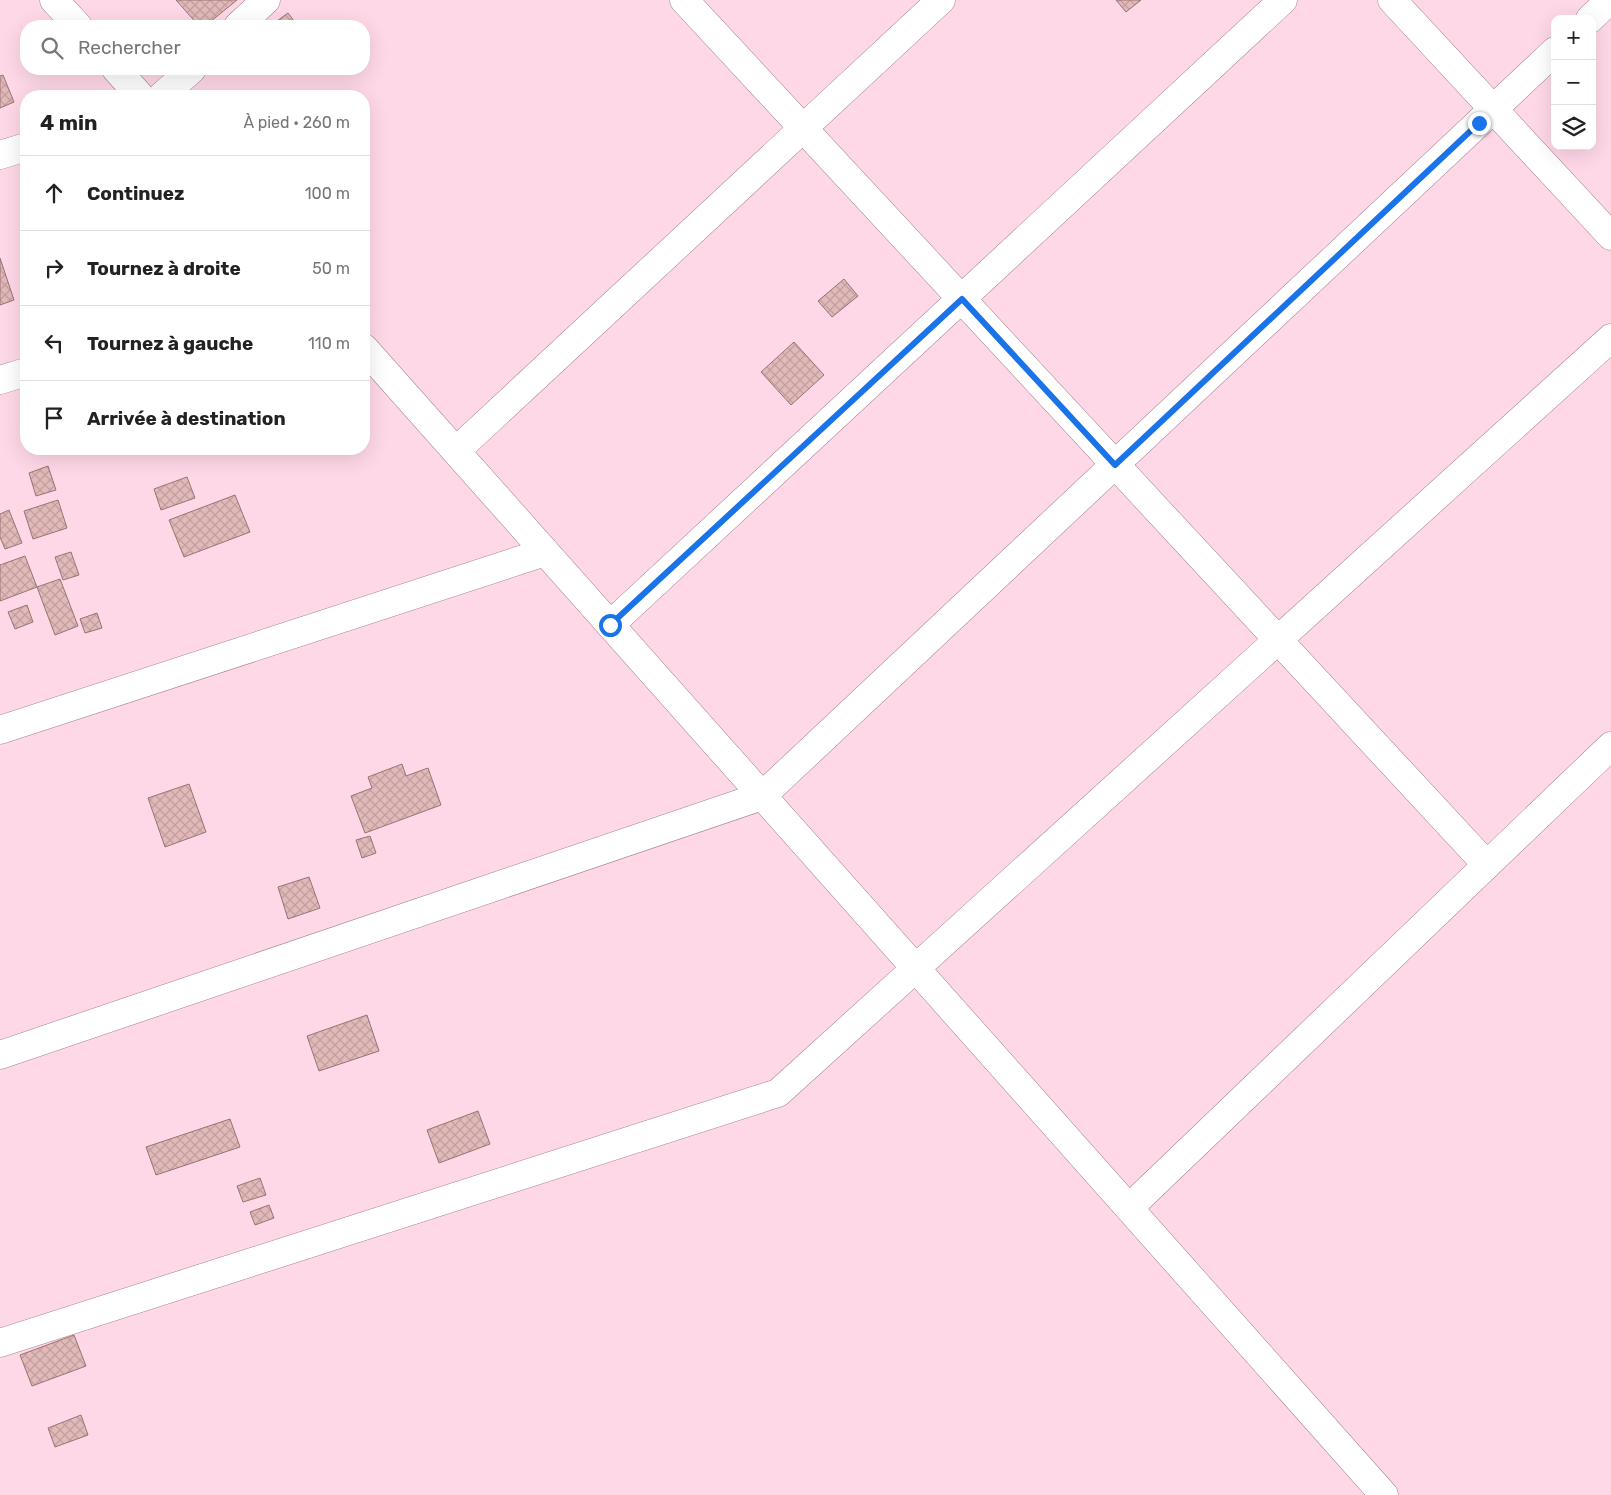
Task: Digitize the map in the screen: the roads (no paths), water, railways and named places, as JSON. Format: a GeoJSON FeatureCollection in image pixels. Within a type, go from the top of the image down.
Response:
{"type":"FeatureCollection","features":[{"type":"Feature","properties":{"kind":"street"},"geometry":{"type":"LineString","coordinates":[[54,0],[72,20]]}},
{"type":"Feature","properties":{"kind":"street"},"geometry":{"type":"LineString","coordinates":[[244,20],[266,0]]}},
{"type":"Feature","properties":{"kind":"street"},"geometry":{"type":"LineString","coordinates":[[684,0],[1487,865]]}},
{"type":"Feature","properties":{"kind":"street"},"geometry":{"type":"LineString","coordinates":[[456,451],[941,0]]}},
{"type":"Feature","properties":{"kind":"street"},"geometry":{"type":"LineString","coordinates":[[610,625],[1283,0]]}},
{"type":"Feature","properties":{"kind":"street"},"geometry":{"type":"LineString","coordinates":[[1392,0],[1611,236]]}},
{"type":"Feature","properties":{"kind":"street"},"geometry":{"type":"LineString","coordinates":[[1594,15],[1610,0]]}},
{"type":"Feature","properties":{"kind":"street"},"geometry":{"type":"LineString","coordinates":[[0,1055],[762,796],[1551,55]]}},
{"type":"Feature","properties":{"kind":"street"},"geometry":{"type":"LineString","coordinates":[[121,75],[135,90]]}},
{"type":"Feature","properties":{"kind":"street"},"geometry":{"type":"LineString","coordinates":[[169,90],[185,75]]}},
{"type":"Feature","properties":{"kind":"street"},"geometry":{"type":"LineString","coordinates":[[0,155],[20,149]]}},
{"type":"Feature","properties":{"kind":"street"},"geometry":{"type":"LineString","coordinates":[[0,1343],[778,1093],[1611,338]]}},
{"type":"Feature","properties":{"kind":"street"},"geometry":{"type":"LineString","coordinates":[[370,355],[1384,1495]]}},
{"type":"Feature","properties":{"kind":"street"},"geometry":{"type":"LineString","coordinates":[[0,380],[20,374]]}},
{"type":"Feature","properties":{"kind":"street"},"geometry":{"type":"LineString","coordinates":[[0,730],[545,552]]}},
{"type":"Feature","properties":{"kind":"street"},"geometry":{"type":"LineString","coordinates":[[1129,1208],[1611,746]]}}]}
